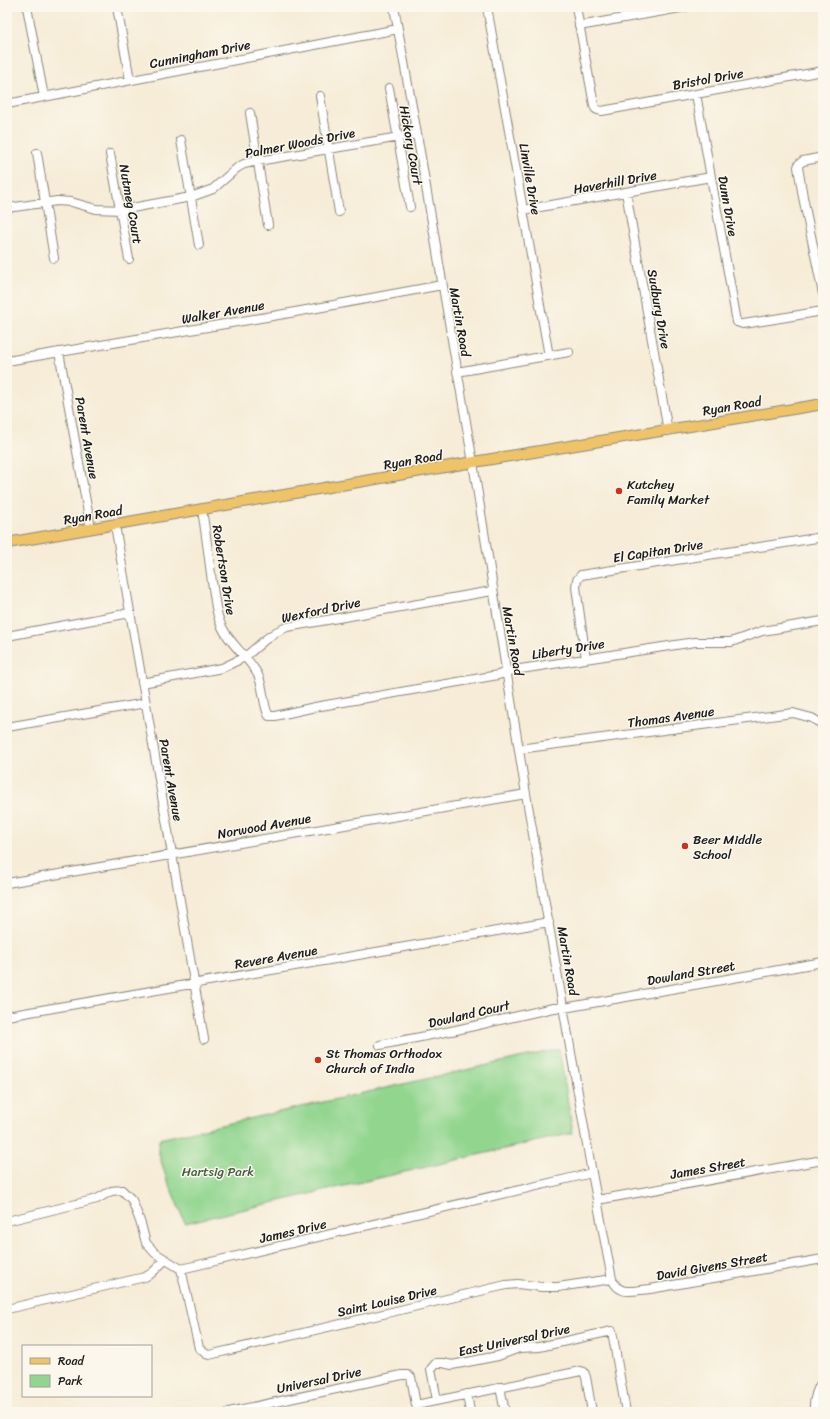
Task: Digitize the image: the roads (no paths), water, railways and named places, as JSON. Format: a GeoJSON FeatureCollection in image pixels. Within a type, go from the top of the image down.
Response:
{"type":"FeatureCollection","features":[{"type":"Feature","properties":{"kind":"main road","name":"Ryan Road"},"geometry":{"type":"LineString","coordinates":[[7,543],[823,404]]}},
{"type":"Feature","properties":{"kind":"street"},"geometry":{"type":"LineString","coordinates":[[27,7],[44,96]]}},
{"type":"Feature","properties":{"kind":"street"},"geometry":{"type":"LineString","coordinates":[[117,7],[130,80]]}},
{"type":"Feature","properties":{"kind":"street","name":"Martin Road"},"geometry":{"type":"LineString","coordinates":[[394,7],[473,463],[492,591],[526,794],[612,1279]]}},
{"type":"Feature","properties":{"kind":"street","name":"Linville Drive"},"geometry":{"type":"LineString","coordinates":[[487,7],[549,356]]}},
{"type":"Feature","properties":{"kind":"street"},"geometry":{"type":"LineString","coordinates":[[576,7],[579,26],[686,7]]}},
{"type":"Feature","properties":{"kind":"street","name":"Bristol Drive"},"geometry":{"type":"LineString","coordinates":[[579,26],[594,105],[595,108],[602,111],[823,71]]}},
{"type":"Feature","properties":{"kind":"street","name":"Cunningham Drive"},"geometry":{"type":"LineString","coordinates":[[7,104],[398,29]]}},
{"type":"Feature","properties":{"kind":"street","name":"Hickory Court"},"geometry":{"type":"LineString","coordinates":[[389,88],[410,207]]}},
{"type":"Feature","properties":{"kind":"street","name":"Dunn Drive"},"geometry":{"type":"LineString","coordinates":[[696,94],[737,322],[743,324],[823,311]]}},
{"type":"Feature","properties":{"kind":"street"},"geometry":{"type":"LineString","coordinates":[[320,96],[339,212]]}},
{"type":"Feature","properties":{"kind":"street"},"geometry":{"type":"LineString","coordinates":[[250,113],[268,225]]}},
{"type":"Feature","properties":{"kind":"street","name":"Palmer Woods Drive"},"geometry":{"type":"LineString","coordinates":[[7,208],[46,202],[71,202],[96,209],[121,210],[191,197],[213,189],[237,168],[244,164],[417,134]]}},
{"type":"Feature","properties":{"kind":"street"},"geometry":{"type":"LineString","coordinates":[[181,140],[198,245]]}},
{"type":"Feature","properties":{"kind":"street"},"geometry":{"type":"LineString","coordinates":[[37,153],[54,258]]}},
{"type":"Feature","properties":{"kind":"street","name":"Nutmeg Court"},"geometry":{"type":"LineString","coordinates":[[110,154],[129,259]]}},
{"type":"Feature","properties":{"kind":"street"},"geometry":{"type":"LineString","coordinates":[[823,157],[804,160],[799,164],[803,197],[823,294]]}},
{"type":"Feature","properties":{"kind":"street","name":"Haverhill Drive"},"geometry":{"type":"LineString","coordinates":[[523,210],[711,177]]}},
{"type":"Feature","properties":{"kind":"street","name":"Sudbury Drive"},"geometry":{"type":"LineString","coordinates":[[626,192],[668,430]]}},
{"type":"Feature","properties":{"kind":"street","name":"Walker Avenue"},"geometry":{"type":"LineString","coordinates":[[7,360],[290,313],[442,285]]}},
{"type":"Feature","properties":{"kind":"street","name":"Parent Avenue"},"geometry":{"type":"LineString","coordinates":[[59,352],[91,529]]}},
{"type":"Feature","properties":{"kind":"street"},"geometry":{"type":"LineString","coordinates":[[457,372],[569,352]]}},
{"type":"Feature","properties":{"kind":"street","name":"Robertson Drive"},"geometry":{"type":"LineString","coordinates":[[202,510],[217,612],[221,626],[230,640],[253,665],[263,688],[267,713],[269,716]]}},
{"type":"Feature","properties":{"kind":"street","name":"Parent Avenue"},"geometry":{"type":"LineString","coordinates":[[115,525],[204,1039]]}},
{"type":"Feature","properties":{"kind":"street","name":"El Capitan Drive"},"geometry":{"type":"LineString","coordinates":[[586,659],[576,587],[577,580],[581,575],[823,537]]}},
{"type":"Feature","properties":{"kind":"street","name":"Wexford Drive"},"geometry":{"type":"LineString","coordinates":[[142,683],[222,668],[245,657],[276,632],[287,628],[492,591]]}},
{"type":"Feature","properties":{"kind":"street"},"geometry":{"type":"LineString","coordinates":[[7,636],[130,614]]}},
{"type":"Feature","properties":{"kind":"street","name":"Liberty Drive"},"geometry":{"type":"LineString","coordinates":[[269,716],[498,675],[514,670],[695,642],[731,642],[762,631],[823,621]]}},
{"type":"Feature","properties":{"kind":"street"},"geometry":{"type":"LineString","coordinates":[[7,727],[146,703]]}},
{"type":"Feature","properties":{"kind":"street","name":"Thomas Avenue"},"geometry":{"type":"LineString","coordinates":[[519,749],[788,713],[798,713],[808,716],[823,725]]}},
{"type":"Feature","properties":{"kind":"street","name":"Norwood Avenue"},"geometry":{"type":"LineString","coordinates":[[7,883],[526,794]]}},
{"type":"Feature","properties":{"kind":"street","name":"Revere Avenue"},"geometry":{"type":"LineString","coordinates":[[7,1016],[549,922]]}},
{"type":"Feature","properties":{"kind":"street","name":"Dowland Street"},"geometry":{"type":"LineString","coordinates":[[564,1008],[823,962]]}},
{"type":"Feature","properties":{"kind":"street","name":"Dowland Court"},"geometry":{"type":"LineString","coordinates":[[380,1045],[456,1030],[553,1008],[564,1008]]}},
{"type":"Feature","properties":{"kind":"street","name":"James Street"},"geometry":{"type":"LineString","coordinates":[[597,1200],[823,1160]]}},
{"type":"Feature","properties":{"kind":"street","name":"James Drive"},"geometry":{"type":"LineString","coordinates":[[182,1269],[592,1173]]}},
{"type":"Feature","properties":{"kind":"street"},"geometry":{"type":"LineString","coordinates":[[7,1221],[96,1199],[111,1191],[122,1190],[132,1200],[146,1243],[155,1253],[182,1269]]}},
{"type":"Feature","properties":{"kind":"street","name":"David Givens Street"},"geometry":{"type":"LineString","coordinates":[[612,1279],[615,1286],[620,1290],[625,1291],[823,1259]]}},
{"type":"Feature","properties":{"kind":"street"},"geometry":{"type":"LineString","coordinates":[[7,1309],[145,1277],[152,1273],[165,1260]]}},
{"type":"Feature","properties":{"kind":"street","name":"Saint Louise Drive"},"geometry":{"type":"LineString","coordinates":[[182,1269],[199,1348],[206,1354],[214,1354],[506,1285],[518,1284],[558,1287],[612,1279]]}},
{"type":"Feature","properties":{"kind":"street","name":"East Universal Drive"},"geometry":{"type":"LineString","coordinates":[[436,1400],[431,1369],[436,1363],[452,1365],[498,1356],[519,1348],[538,1347],[612,1331],[626,1412]]}},
{"type":"Feature","properties":{"kind":"street","name":"Universal Drive"},"geometry":{"type":"LineString","coordinates":[[230,1412],[232,1410],[405,1376],[412,1380],[416,1405],[582,1371],[586,1378],[592,1412]]}},
{"type":"Feature","properties":{"kind":"street"},"geometry":{"type":"LineString","coordinates":[[814,1412],[816,1394],[823,1380]]}},
{"type":"Feature","properties":{"kind":"street"},"geometry":{"type":"LineString","coordinates":[[500,1387],[505,1412]]}},
{"type":"Feature","properties":{"kind":"street"},"geometry":{"type":"LineString","coordinates":[[467,1394],[470,1412]]}},
{"type":"Feature","properties":{"kind":"place","name":"Kutchey Family Market"},"geometry":{"type":"Point","coordinates":[619,491]}},
{"type":"Feature","properties":{"kind":"place","name":"Beer Middle School"},"geometry":{"type":"Point","coordinates":[685,846]}},
{"type":"Feature","properties":{"kind":"place","name":"St Thomas Orthodox Church of India"},"geometry":{"type":"Point","coordinates":[318,1060]}},
{"type":"Feature","properties":{"kind":"park label","name":"Hartsig Park"},"geometry":{"type":"Point","coordinates":[218,1171]}}]}
